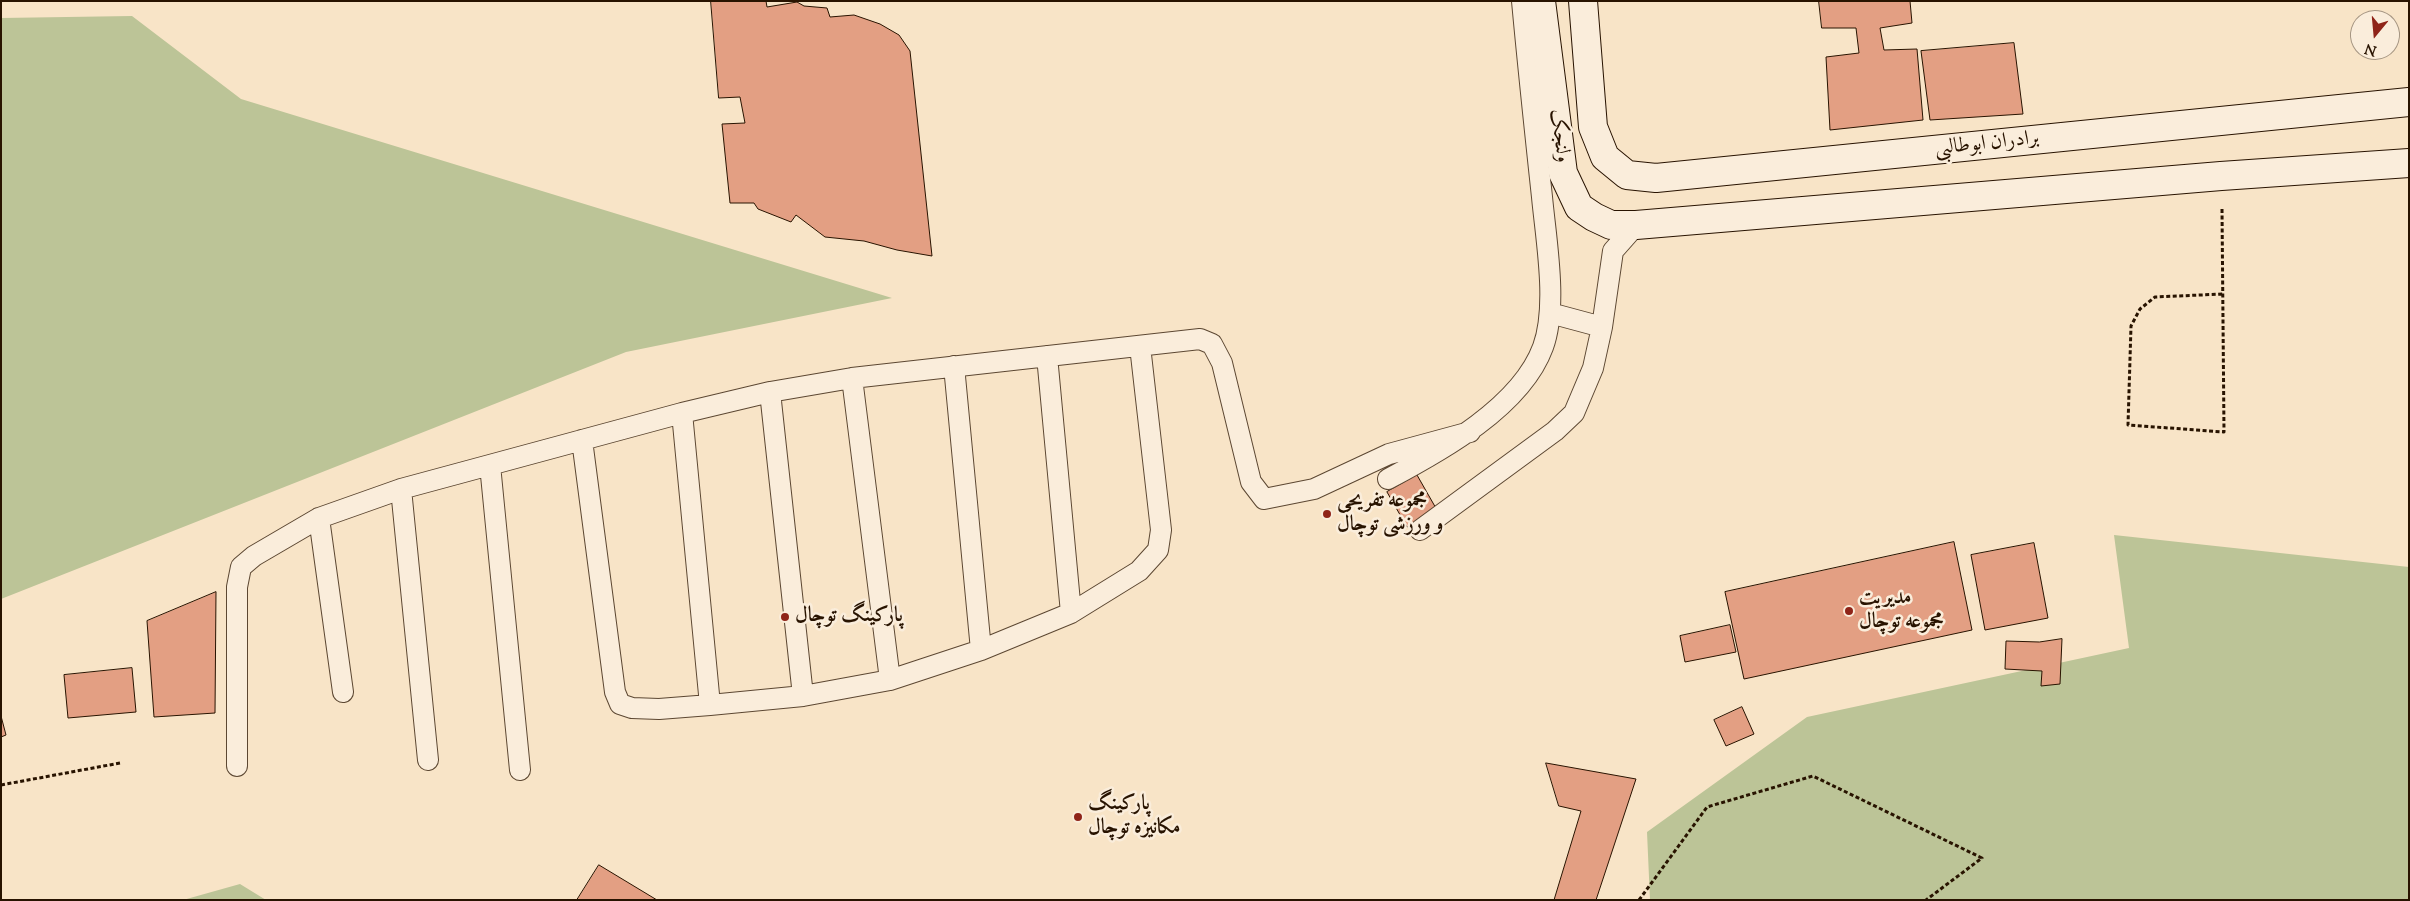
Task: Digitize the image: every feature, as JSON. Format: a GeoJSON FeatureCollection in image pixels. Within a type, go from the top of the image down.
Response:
{"type":"FeatureCollection","features":[{"type":"Feature","properties":{"kind":"main road","name":"ولنجک"},"geometry":{"type":"LineString","coordinates":[[1541,1],[1563,173],[1579,206],[1594,217],[1611,224],[1636,225]]}},
{"type":"Feature","properties":{"kind":"main road","name":"ولنجک"},"geometry":{"type":"LineString","coordinates":[[1583,1],[1593,127]]}},
{"type":"Feature","properties":{"kind":"main road","name":"برادران ابوطالبی"},"geometry":{"type":"LineString","coordinates":[[1593,127],[1605,158],[1626,175],[1656,178],[2409,102]]}},
{"type":"Feature","properties":{"kind":"main road"},"geometry":{"type":"LineString","coordinates":[[1636,225],[2221,176],[2409,163]]}},
{"type":"Feature","properties":{"kind":"lane"},"geometry":{"type":"LineString","coordinates":[[1388,479],[1426,460],[1470,432],[1520,386],[1543,348],[1550,313],[1546,241],[1522,1]]}},
{"type":"Feature","properties":{"kind":"lane"},"geometry":{"type":"LineString","coordinates":[[1420,530],[1556,431],[1574,413],[1593,368],[1602,327],[1612,251],[1636,225]]}},
{"type":"Feature","properties":{"kind":"lane"},"geometry":{"type":"LineString","coordinates":[[1550,313],[1602,327]]}},
{"type":"Feature","properties":{"kind":"lane"},"geometry":{"type":"LineString","coordinates":[[237,766],[238,587],[241,567],[254,556],[319,518],[401,489],[682,413],[770,392],[852,378],[1200,339],[1212,344],[1222,363],[1251,482],[1264,499],[1314,489],[1389,454],[1470,432]]}},
{"type":"Feature","properties":{"kind":"lane"},"geometry":{"type":"LineString","coordinates":[[582,440],[615,692],[620,704],[632,708],[710,705],[803,696],[890,680],[981,650],[1071,613],[1139,571],[1158,550],[1161,530],[1140,346]]}},
{"type":"Feature","properties":{"kind":"lane"},"geometry":{"type":"LineString","coordinates":[[1047,356],[1071,613]]}},
{"type":"Feature","properties":{"kind":"lane"},"geometry":{"type":"LineString","coordinates":[[954,366],[981,650]]}},
{"type":"Feature","properties":{"kind":"lane"},"geometry":{"type":"LineString","coordinates":[[852,378],[890,680]]}},
{"type":"Feature","properties":{"kind":"lane"},"geometry":{"type":"LineString","coordinates":[[770,392],[803,696]]}},
{"type":"Feature","properties":{"kind":"lane"},"geometry":{"type":"LineString","coordinates":[[682,413],[710,705]]}},
{"type":"Feature","properties":{"kind":"lane"},"geometry":{"type":"LineString","coordinates":[[490,465],[520,770]]}},
{"type":"Feature","properties":{"kind":"lane"},"geometry":{"type":"LineString","coordinates":[[401,489],[428,760]]}},
{"type":"Feature","properties":{"kind":"lane"},"geometry":{"type":"LineString","coordinates":[[319,518],[343,692]]}},
{"type":"Feature","properties":{"kind":"path"},"geometry":{"type":"LineString","coordinates":[[2221,176],[2223,294],[2224,432],[2128,424],[2131,326],[2140,309],[2155,297],[2223,294]]}},
{"type":"Feature","properties":{"kind":"path"},"geometry":{"type":"LineString","coordinates":[[1,785],[120,762]]}},
{"type":"Feature","properties":{"kind":"path"},"geometry":{"type":"LineString","coordinates":[[1639,900],[1707,807],[1813,776],[1982,858],[1926,900]]}},
{"type":"Feature","properties":{"kind":"green space"},"geometry":{"type":"Polygon","coordinates":[[[132,16],[241,99],[892,298],[626,352],[1,599],[1,18],[132,16]]]}},
{"type":"Feature","properties":{"kind":"green space"},"geometry":{"type":"Polygon","coordinates":[[[2114,535],[2409,567],[2409,900],[1650,900],[1647,832],[1807,717],[2129,648],[2114,535]]]}},
{"type":"Feature","properties":{"kind":"green space"},"geometry":{"type":"Polygon","coordinates":[[[240,884],[266,900],[183,900],[240,884]]]}},
{"type":"Feature","properties":{"kind":"building"},"geometry":{"type":"Polygon","coordinates":[[[711,1],[766,1],[767,7],[797,2],[804,6],[827,8],[830,17],[854,15],[880,24],[899,35],[910,51],[932,256],[897,250],[864,241],[825,237],[796,215],[791,222],[758,209],[754,203],[730,203],[722,124],[745,123],[740,97],[719,98],[711,1]]]}},
{"type":"Feature","properties":{"kind":"building"},"geometry":{"type":"Polygon","coordinates":[[[1819,1],[1910,1],[1912,23],[1880,28],[1884,50],[1917,49],[1923,120],[1830,130],[1826,57],[1859,53],[1856,28],[1822,28],[1819,1]]]}},
{"type":"Feature","properties":{"kind":"building"},"geometry":{"type":"Polygon","coordinates":[[[2014,43],[2023,114],[1930,120],[1921,51],[2014,43]]]}},
{"type":"Feature","properties":{"kind":"building"},"geometry":{"type":"Polygon","coordinates":[[[1417,475],[1437,510],[1407,527],[1387,492],[1417,475]]]}},
{"type":"Feature","properties":{"kind":"building","name":"مدیریت مجموعه توچال"},"geometry":{"type":"Polygon","coordinates":[[[1954,542],[1972,630],[1744,679],[1725,592],[1954,542]]]}},
{"type":"Feature","properties":{"kind":"building"},"geometry":{"type":"Polygon","coordinates":[[[2034,543],[2048,618],[1985,630],[1971,555],[2034,543]]]}},
{"type":"Feature","properties":{"kind":"building"},"geometry":{"type":"Polygon","coordinates":[[[216,592],[215,713],[154,717],[147,621],[216,592]]]}},
{"type":"Feature","properties":{"kind":"building"},"geometry":{"type":"Polygon","coordinates":[[[1730,625],[1736,652],[1685,662],[1680,636],[1730,625]]]}},
{"type":"Feature","properties":{"kind":"building"},"geometry":{"type":"Polygon","coordinates":[[[2062,639],[2060,684],[2041,686],[2042,671],[2005,669],[2006,641],[2039,642],[2062,639]]]}},
{"type":"Feature","properties":{"kind":"building"},"geometry":{"type":"Polygon","coordinates":[[[132,668],[136,712],[68,718],[64,675],[132,668]]]}},
{"type":"Feature","properties":{"kind":"building"},"geometry":{"type":"Polygon","coordinates":[[[1742,707],[1754,734],[1726,746],[1714,720],[1742,707]]]}},
{"type":"Feature","properties":{"kind":"building"},"geometry":{"type":"Polygon","coordinates":[[[1,716],[6,735],[1,737],[1,716]]]}},
{"type":"Feature","properties":{"kind":"building"},"geometry":{"type":"Polygon","coordinates":[[[1546,763],[1636,779],[1596,900],[1554,900],[1581,811],[1559,806],[1546,763]]]}},
{"type":"Feature","properties":{"kind":"building"},"geometry":{"type":"Polygon","coordinates":[[[599,865],[657,900],[577,900],[599,865]]]}},
{"type":"Feature","properties":{"kind":"place","name":"مجموعه تفریحی و ورزشی توچال"},"geometry":{"type":"Point","coordinates":[1327,514]}},
{"type":"Feature","properties":{"kind":"place","name":"مدیریت مجموعه توچال"},"geometry":{"type":"Point","coordinates":[1849,611]}},
{"type":"Feature","properties":{"kind":"place","name":"پارکینگ توچال"},"geometry":{"type":"Point","coordinates":[785,617]}},
{"type":"Feature","properties":{"kind":"place","name":"پارکینگ مکانیزه توچال"},"geometry":{"type":"Point","coordinates":[1078,817]}}]}
